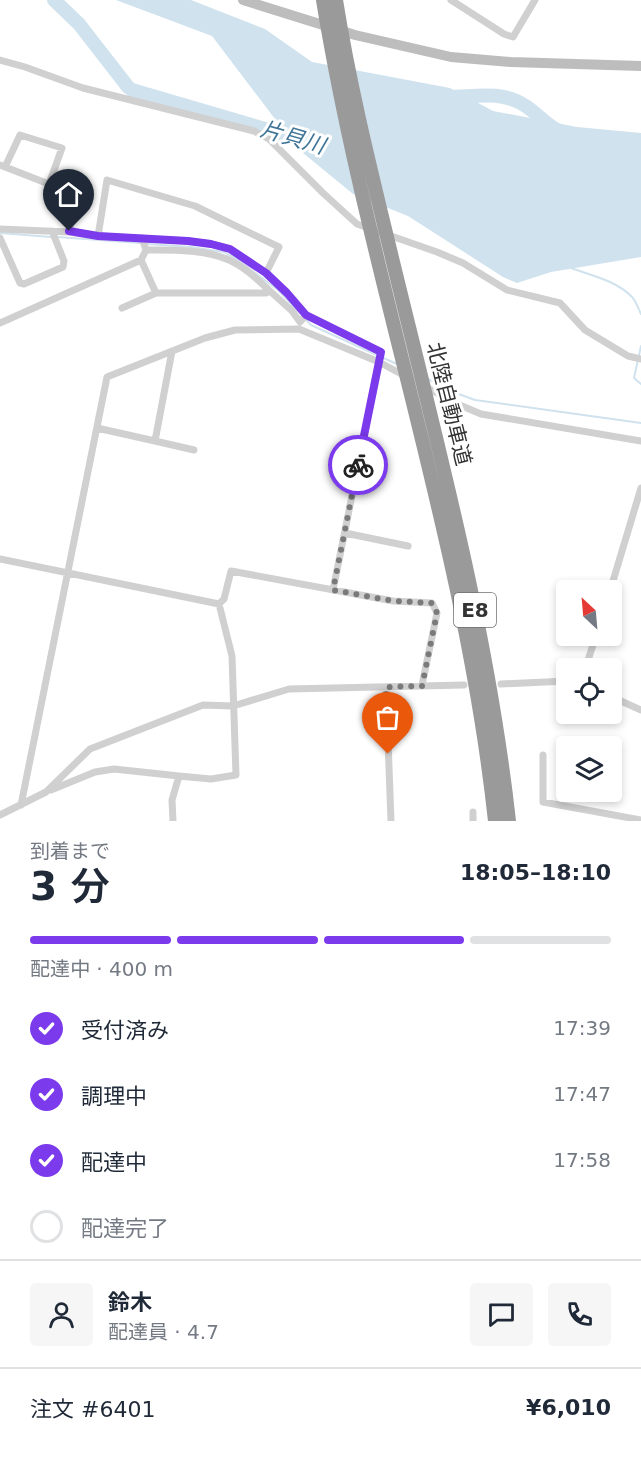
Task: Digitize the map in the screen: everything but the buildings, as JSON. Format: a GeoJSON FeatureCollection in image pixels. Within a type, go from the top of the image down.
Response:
{"type":"FeatureCollection","features":[{"type":"Feature","properties":{"kind":"highway","name":"北陸自動車道"},"geometry":{"type":"LineString","coordinates":[[330,4],[357,109],[395,299],[399,344],[461,603],[484,731],[495,821]]}},
{"type":"Feature","properties":{"kind":"highway","name":"北陸自動車道"},"geometry":{"type":"LineString","coordinates":[[395,299],[415,355],[464,558],[497,728],[508,821]]}},
{"type":"Feature","properties":{"kind":"main road"},"geometry":{"type":"LineString","coordinates":[[246,0],[355,35],[451,57],[511,62],[641,66]]}},
{"type":"Feature","properties":{"kind":"street"},"geometry":{"type":"LineString","coordinates":[[451,0],[499,31],[513,37],[535,0]]}},
{"type":"Feature","properties":{"kind":"street"},"geometry":{"type":"LineString","coordinates":[[0,60],[83,88],[254,131],[269,138],[357,224],[454,260],[507,290],[560,303],[585,330],[628,356],[641,359]]}},
{"type":"Feature","properties":{"kind":"street"},"geometry":{"type":"LineString","coordinates":[[49,184],[62,148],[20,135],[2,166],[77,195],[69,231]]}},
{"type":"Feature","properties":{"kind":"street"},"geometry":{"type":"LineString","coordinates":[[98,236],[107,180],[195,206],[279,247],[266,273]]}},
{"type":"Feature","properties":{"kind":"street"},"geometry":{"type":"LineString","coordinates":[[0,229],[69,231],[98,236],[211,244],[236,253],[266,273],[306,315],[381,352],[333,590]]}},
{"type":"Feature","properties":{"kind":"street"},"geometry":{"type":"LineString","coordinates":[[0,238],[20,283],[24,284],[63,267],[64,261],[52,231]]}},
{"type":"Feature","properties":{"kind":"street"},"geometry":{"type":"LineString","coordinates":[[0,323],[141,260],[146,250],[142,238]]}},
{"type":"Feature","properties":{"kind":"street"},"geometry":{"type":"LineString","coordinates":[[146,250],[208,254],[229,260],[250,274],[292,311],[300,326]]}},
{"type":"Feature","properties":{"kind":"street"},"geometry":{"type":"LineString","coordinates":[[141,260],[156,293]]}},
{"type":"Feature","properties":{"kind":"street"},"geometry":{"type":"LineString","coordinates":[[122,308],[156,293],[266,293],[270,291]]}},
{"type":"Feature","properties":{"kind":"street"},"geometry":{"type":"LineString","coordinates":[[300,326],[306,315]]}},
{"type":"Feature","properties":{"kind":"street"},"geometry":{"type":"LineString","coordinates":[[21,805],[107,377],[205,338],[235,330],[300,326],[379,362],[454,403],[482,414],[641,441]]}},
{"type":"Feature","properties":{"kind":"street"},"geometry":{"type":"LineString","coordinates":[[155,441],[172,351]]}},
{"type":"Feature","properties":{"kind":"street"},"geometry":{"type":"LineString","coordinates":[[97,428],[194,450]]}},
{"type":"Feature","properties":{"kind":"street"},"geometry":{"type":"LineString","coordinates":[[613,580],[641,488]]}},
{"type":"Feature","properties":{"kind":"street"},"geometry":{"type":"LineString","coordinates":[[345,533],[408,546]]}},
{"type":"Feature","properties":{"kind":"street"},"geometry":{"type":"LineString","coordinates":[[0,559],[219,604]]}},
{"type":"Feature","properties":{"kind":"street"},"geometry":{"type":"LineString","coordinates":[[219,604],[224,599],[231,571],[393,601],[432,603],[437,613],[422,686]]}},
{"type":"Feature","properties":{"kind":"street"},"geometry":{"type":"LineString","coordinates":[[0,814],[95,772],[114,769],[211,779],[236,775],[232,656],[219,604]]}},
{"type":"Feature","properties":{"kind":"street"},"geometry":{"type":"LineString","coordinates":[[501,684],[556,682]]}},
{"type":"Feature","properties":{"kind":"street"},"geometry":{"type":"LineString","coordinates":[[46,792],[90,749],[203,705],[232,706],[289,689],[464,685]]}},
{"type":"Feature","properties":{"kind":"street"},"geometry":{"type":"LineString","coordinates":[[386,687],[391,821]]}},
{"type":"Feature","properties":{"kind":"street"},"geometry":{"type":"LineString","coordinates":[[622,701],[641,710]]}},
{"type":"Feature","properties":{"kind":"street"},"geometry":{"type":"LineString","coordinates":[[543,756],[543,802],[641,820]]}},
{"type":"Feature","properties":{"kind":"street"},"geometry":{"type":"LineString","coordinates":[[173,821],[172,800],[179,776]]}},
{"type":"Feature","properties":{"kind":"street"},"geometry":{"type":"LineString","coordinates":[[473,812],[473,821]]}},
{"type":"Feature","properties":{"kind":"water"},"geometry":{"type":"Polygon","coordinates":[[[116,0],[191,0],[265,29],[312,62],[450,88],[493,111],[577,127],[641,133],[641,257],[551,272],[517,283],[503,277],[408,216],[353,194],[297,148],[212,36],[116,0]]]}},
{"type":"Feature","properties":{"kind":"waterway","name":"片貝川"},"geometry":{"type":"LineString","coordinates":[[54,0],[79,24],[132,90],[303,140]]}},
{"type":"Feature","properties":{"kind":"waterway","name":"片貝川"},"geometry":{"type":"LineString","coordinates":[[447,97],[487,95],[506,97],[524,105],[557,130]]}},
{"type":"Feature","properties":{"kind":"waterway"},"geometry":{"type":"LineString","coordinates":[[0,233],[51,237]]}},
{"type":"Feature","properties":{"kind":"waterway"},"geometry":{"type":"LineString","coordinates":[[57,237],[141,243]]}},
{"type":"Feature","properties":{"kind":"waterway"},"geometry":{"type":"LineString","coordinates":[[147,244],[224,252],[278,290],[311,325],[399,365]]}},
{"type":"Feature","properties":{"kind":"waterway"},"geometry":{"type":"LineString","coordinates":[[568,267],[602,279],[626,291],[641,314]]}},
{"type":"Feature","properties":{"kind":"waterway"},"geometry":{"type":"LineString","coordinates":[[641,346],[634,378],[641,384]]}},
{"type":"Feature","properties":{"kind":"waterway"},"geometry":{"type":"LineString","coordinates":[[428,379],[475,400],[641,423]]}},
{"type":"Feature","properties":{"kind":"way so far"},"geometry":{"type":"LineString","coordinates":[[358,465],[333,590],[393,601],[432,603],[437,613],[422,686],[386,687],[388,754]]}},
{"type":"Feature","properties":{"kind":"route"},"geometry":{"type":"LineString","coordinates":[[69,231],[98,236],[188,241],[230,249],[266,273],[306,315],[381,352],[358,465]]}}]}
